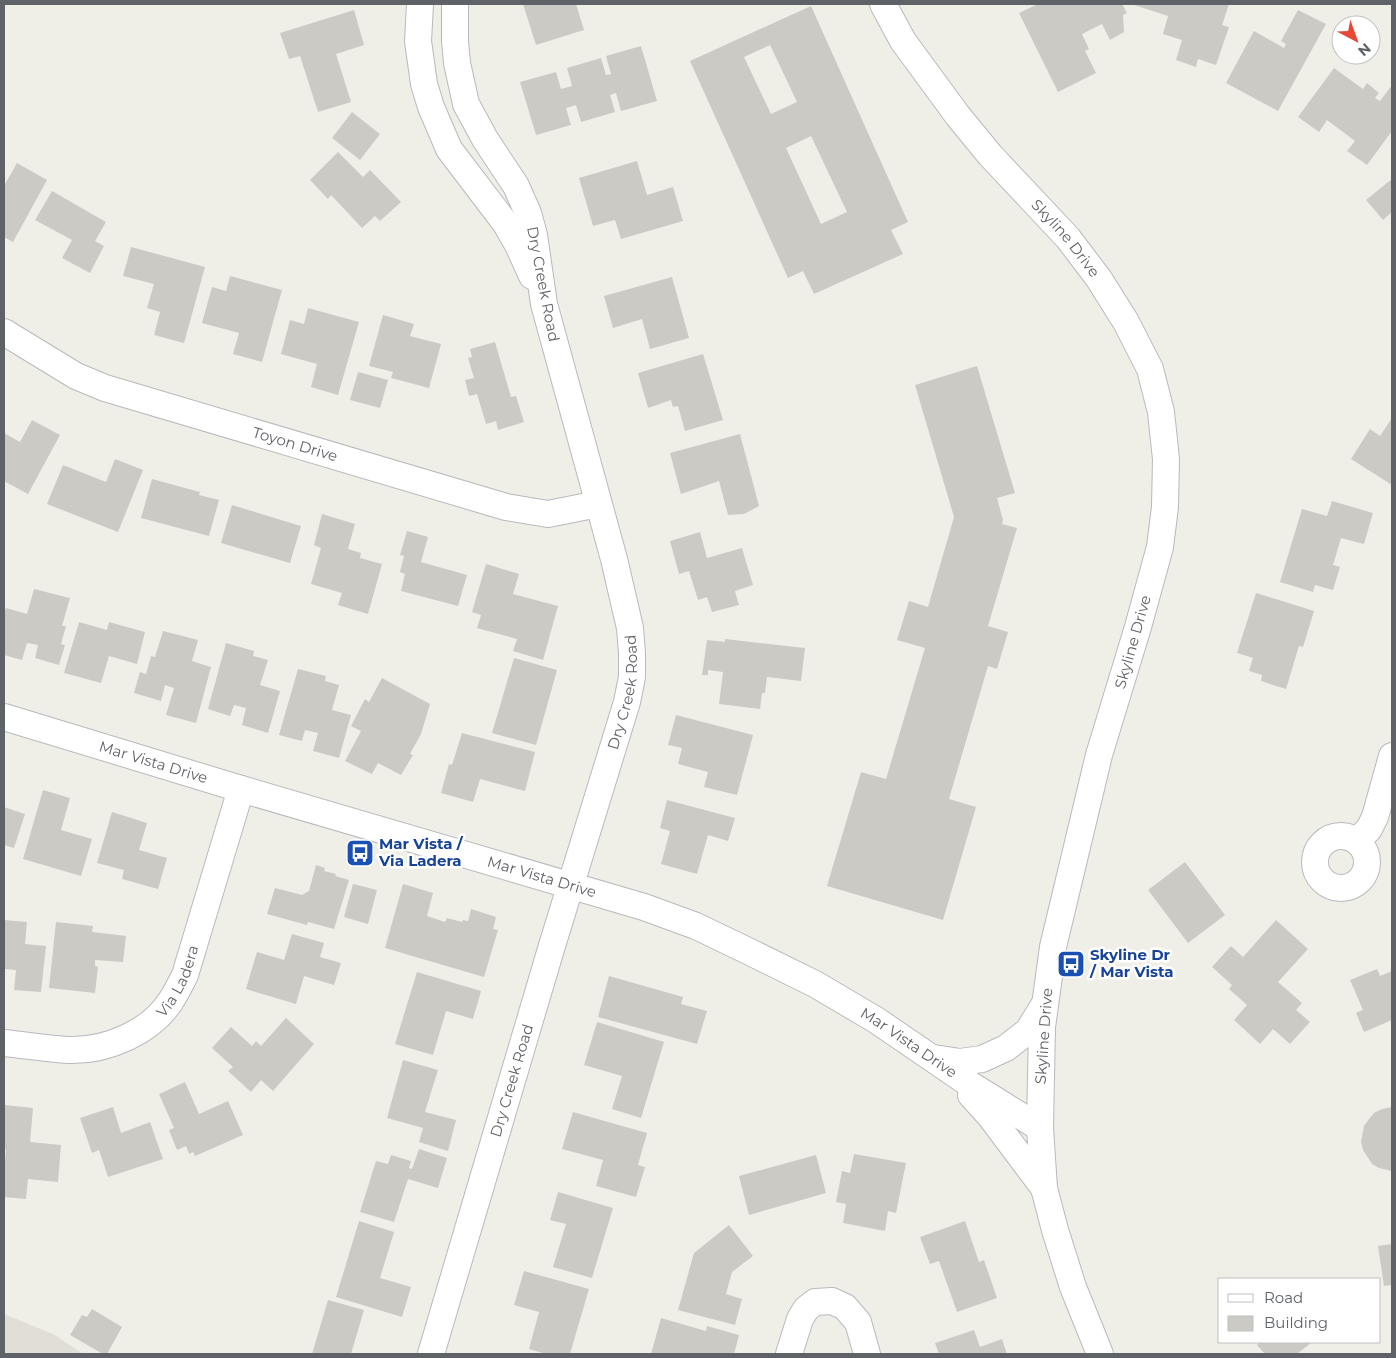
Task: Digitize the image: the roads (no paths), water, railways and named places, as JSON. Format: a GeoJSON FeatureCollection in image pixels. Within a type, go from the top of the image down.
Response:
{"type":"FeatureCollection","features":[{"type":"Feature","properties":{"kind":"street"},"geometry":{"type":"LineString","coordinates":[[420,4],[418,41],[424,84],[431,107],[449,149],[506,224],[518,245],[544,304]]}},
{"type":"Feature","properties":{"kind":"street","name":"Dry Creek Road"},"geometry":{"type":"LineString","coordinates":[[431,1354],[627,702],[632,677],[630,628],[614,559],[544,304],[534,235],[528,214],[516,186],[485,140],[466,104],[457,63],[455,4]]}},
{"type":"Feature","properties":{"kind":"street","name":"Skyline Drive"},"geometry":{"type":"LineString","coordinates":[[883,4],[903,40],[958,116],[990,155],[1068,238],[1099,278],[1126,322],[1150,369],[1161,412],[1166,460],[1165,508],[1160,547],[1099,755],[1053,947],[1042,1027],[1040,1128],[1044,1188],[1073,1288],[1100,1354]]}},
{"type":"Feature","properties":{"kind":"street","name":"Toyon Drive"},"geometry":{"type":"LineString","coordinates":[[4,332],[76,376],[105,388],[506,508],[548,514],[598,504]]}},
{"type":"Feature","properties":{"kind":"street","name":"Mar Vista Drive"},"geometry":{"type":"LineString","coordinates":[[4,717],[240,789],[644,907],[696,926],[815,984],[876,1020],[993,1099],[1040,1128]]}},
{"type":"Feature","properties":{"kind":"street"},"geometry":{"type":"LineString","coordinates":[[1357,841],[1369,829],[1375,817],[1392,756]]}},
{"type":"Feature","properties":{"kind":"street","name":"Via Ladera"},"geometry":{"type":"LineString","coordinates":[[4,1043],[70,1050],[94,1048],[116,1042],[138,1032],[156,1019],[172,1000],[184,975],[240,789]]}},
{"type":"Feature","properties":{"kind":"street"},"geometry":{"type":"LineString","coordinates":[[933,1058],[960,1062],[982,1059],[1006,1048],[1028,1030],[1046,1002]]}},
{"type":"Feature","properties":{"kind":"street"},"geometry":{"type":"LineString","coordinates":[[933,1058],[990,1116],[1044,1188]]}},
{"type":"Feature","properties":{"kind":"street"},"geometry":{"type":"LineString","coordinates":[[790,1354],[800,1320],[806,1309],[815,1302],[832,1301],[845,1307],[858,1322],[867,1354]]}},
{"type":"Feature","properties":{"kind":"place","name":"Mar Vista / Via Ladera"},"geometry":{"type":"Point","coordinates":[360,853]}},
{"type":"Feature","properties":{"kind":"place","name":"Skyline Dr / Mar Vista"},"geometry":{"type":"Point","coordinates":[1071,964]}}]}
